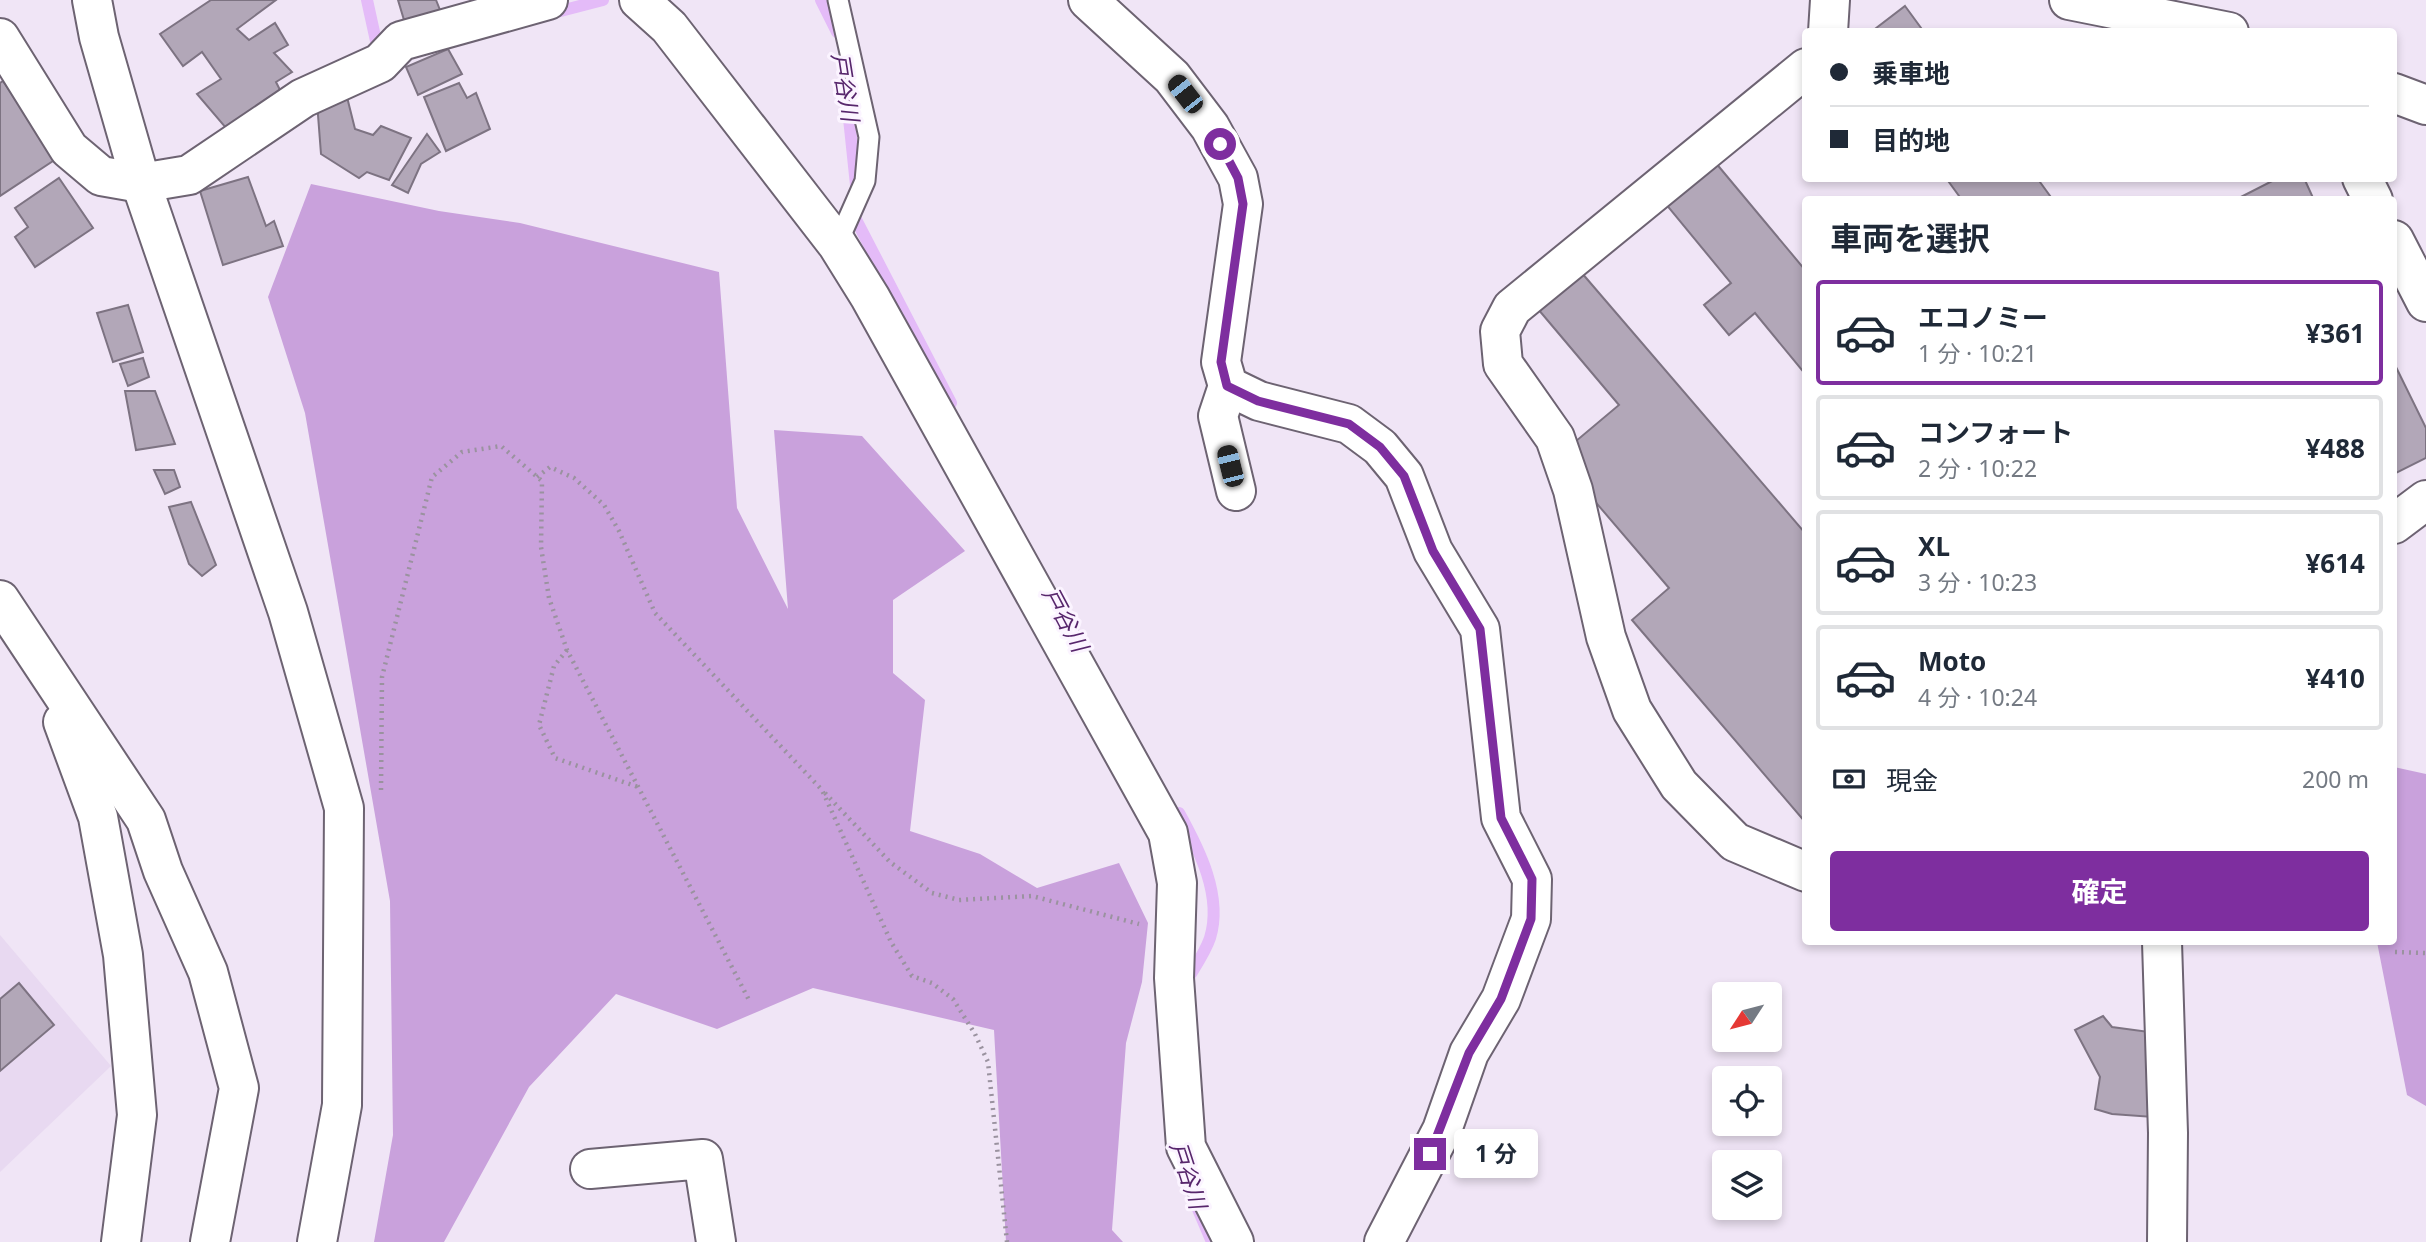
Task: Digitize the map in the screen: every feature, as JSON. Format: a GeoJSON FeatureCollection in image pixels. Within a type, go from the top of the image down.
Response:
{"type":"FeatureCollection","features":[{"type":"Feature","properties":{"kind":"street"},"geometry":{"type":"LineString","coordinates":[[92,0],[99,37],[141,183],[288,612],[344,808],[342,1105],[317,1242]]}},
{"type":"Feature","properties":{"kind":"street"},"geometry":{"type":"LineString","coordinates":[[0,38],[69,149],[101,176],[141,183],[189,174],[303,97],[391,52],[548,0]]}},
{"type":"Feature","properties":{"kind":"street"},"geometry":{"type":"LineString","coordinates":[[639,0],[669,27],[842,236],[870,297],[1168,834],[1177,883],[1176,996],[1186,1147],[1234,1242]]}},
{"type":"Feature","properties":{"kind":"street"},"geometry":{"type":"LineString","coordinates":[[1088,0],[1172,77],[1210,127],[1238,178],[1243,204],[1221,362],[1227,386],[1217,416],[1236,491]]}},
{"type":"Feature","properties":{"kind":"street"},"geometry":{"type":"LineString","coordinates":[[1828,28],[1830,0]]}},
{"type":"Feature","properties":{"kind":"street"},"geometry":{"type":"LineString","coordinates":[[2069,0],[2209,28]]}},
{"type":"Feature","properties":{"kind":"street"},"geometry":{"type":"LineString","coordinates":[[1802,71],[1512,308],[1500,331],[1503,364],[1555,438],[1573,490],[1606,637],[1632,710],[1679,785],[1735,842],[1802,870]]}},
{"type":"Feature","properties":{"kind":"street"},"geometry":{"type":"LineString","coordinates":[[2397,94],[2426,105]]}},
{"type":"Feature","properties":{"kind":"street"},"geometry":{"type":"LineString","coordinates":[[2397,246],[2426,302]]}},
{"type":"Feature","properties":{"kind":"street"},"geometry":{"type":"LineString","coordinates":[[1227,386],[1258,401],[1349,424],[1380,447],[1404,476],[1433,551],[1480,629],[1501,818],[1532,879],[1531,919],[1501,999],[1469,1053],[1442,1130],[1407,1203],[1384,1242]]}},
{"type":"Feature","properties":{"kind":"street"},"geometry":{"type":"LineString","coordinates":[[2397,522],[2426,500]]}},
{"type":"Feature","properties":{"kind":"street"},"geometry":{"type":"LineString","coordinates":[[0,600],[146,820],[163,871],[208,972],[239,1088],[210,1242]]}},
{"type":"Feature","properties":{"kind":"street"},"geometry":{"type":"LineString","coordinates":[[41,661],[98,817],[123,955],[137,1115],[121,1242]]}},
{"type":"Feature","properties":{"kind":"street"},"geometry":{"type":"LineString","coordinates":[[2162,945],[2168,1133],[2167,1242]]}},
{"type":"Feature","properties":{"kind":"street"},"geometry":{"type":"LineString","coordinates":[[590,1169],[703,1159],[716,1242]]}},
{"type":"Feature","properties":{"kind":"lane"},"geometry":{"type":"LineString","coordinates":[[838,0],[869,137],[865,181],[842,236]]}},
{"type":"Feature","properties":{"kind":"path"},"geometry":{"type":"LineString","coordinates":[[381,792],[382,677],[432,477],[463,453],[501,446],[542,481],[541,547],[549,598],[567,650],[748,1000]]}},
{"type":"Feature","properties":{"kind":"path"},"geometry":{"type":"LineString","coordinates":[[537,477],[550,467],[573,478],[604,505],[619,531],[655,613],[890,862],[932,893],[959,900],[1032,896],[1177,933]]}},
{"type":"Feature","properties":{"kind":"path"},"geometry":{"type":"LineString","coordinates":[[567,650],[554,666],[539,725],[555,758],[638,787]]}},
{"type":"Feature","properties":{"kind":"path"},"geometry":{"type":"LineString","coordinates":[[822,790],[891,942],[912,976],[932,984],[953,999],[975,1034],[988,1062],[1007,1242]]}},
{"type":"Feature","properties":{"kind":"path"},"geometry":{"type":"LineString","coordinates":[[2395,952],[2426,953]]}},
{"type":"Feature","properties":{"kind":"shaded area"},"geometry":{"type":"Polygon","coordinates":[[[311,184],[439,211],[520,223],[719,272],[737,508],[788,609],[774,430],[862,436],[965,551],[893,600],[893,673],[925,700],[910,831],[980,854],[1037,888],[1119,863],[1148,923],[1142,982],[1126,1043],[1112,1230],[1123,1242],[1006,1242],[994,1030],[813,988],[717,1029],[616,994],[529,1087],[444,1242],[374,1242],[393,1135],[390,901],[305,413],[268,297],[311,184]]]}},
{"type":"Feature","properties":{"kind":"shaded area"},"geometry":{"type":"Polygon","coordinates":[[[2397,768],[2426,774],[2426,1106],[2407,1095],[2378,945],[2397,945],[2397,768]]]}},
{"type":"Feature","properties":{"kind":"shaded area"},"geometry":{"type":"Polygon","coordinates":[[[0,935],[111,1066],[0,1172],[0,935]]]}},
{"type":"Feature","properties":{"kind":"building"},"geometry":{"type":"Polygon","coordinates":[[[211,0],[276,0],[237,29],[249,40],[275,23],[288,45],[274,53],[292,72],[276,82],[280,90],[226,128],[197,94],[221,79],[202,52],[183,66],[160,34],[211,0]]]}},
{"type":"Feature","properties":{"kind":"building"},"geometry":{"type":"Polygon","coordinates":[[[398,0],[436,0],[444,20],[407,30],[398,0]]]}},
{"type":"Feature","properties":{"kind":"building"},"geometry":{"type":"Polygon","coordinates":[[[1905,6],[1921,28],[1876,28],[1905,6]]]}},
{"type":"Feature","properties":{"kind":"building"},"geometry":{"type":"Polygon","coordinates":[[[448,49],[462,74],[418,95],[406,67],[448,49]]]}},
{"type":"Feature","properties":{"kind":"building"},"geometry":{"type":"Polygon","coordinates":[[[3,81],[56,159],[0,196],[0,83],[3,81]]]}},
{"type":"Feature","properties":{"kind":"building"},"geometry":{"type":"Polygon","coordinates":[[[459,83],[467,98],[476,93],[490,129],[446,151],[424,97],[459,83]]]}},
{"type":"Feature","properties":{"kind":"building"},"geometry":{"type":"Polygon","coordinates":[[[347,97],[355,129],[373,135],[381,126],[411,138],[389,180],[367,172],[359,178],[321,154],[317,102],[347,97]]]}},
{"type":"Feature","properties":{"kind":"building"},"geometry":{"type":"Polygon","coordinates":[[[427,134],[440,152],[421,164],[408,193],[392,185],[427,134]]]}},
{"type":"Feature","properties":{"kind":"building"},"geometry":{"type":"Polygon","coordinates":[[[1710,156],[1802,266],[1802,370],[1755,313],[1729,335],[1704,305],[1731,283],[1660,197],[1710,156]]]}},
{"type":"Feature","properties":{"kind":"building"},"geometry":{"type":"Polygon","coordinates":[[[248,177],[266,226],[274,221],[283,246],[223,265],[200,191],[248,177]]]}},
{"type":"Feature","properties":{"kind":"building"},"geometry":{"type":"Polygon","coordinates":[[[59,178],[93,228],[35,267],[15,237],[28,227],[15,208],[59,178]]]}},
{"type":"Feature","properties":{"kind":"building"},"geometry":{"type":"Polygon","coordinates":[[[1949,182],[2040,182],[2050,196],[1959,196],[1949,182]]]}},
{"type":"Feature","properties":{"kind":"building"},"geometry":{"type":"Polygon","coordinates":[[[2270,182],[2306,182],[2312,196],[2243,196],[2270,182]]]}},
{"type":"Feature","properties":{"kind":"building"},"geometry":{"type":"Polygon","coordinates":[[[1581,272],[1802,529],[1802,818],[1632,620],[1669,588],[1557,457],[1619,405],[1538,309],[1581,272]]]}},
{"type":"Feature","properties":{"kind":"building"},"geometry":{"type":"Polygon","coordinates":[[[128,305],[143,352],[113,362],[97,313],[128,305]]]}},
{"type":"Feature","properties":{"kind":"building"},"geometry":{"type":"Polygon","coordinates":[[[143,358],[149,377],[128,386],[120,364],[143,358]]]}},
{"type":"Feature","properties":{"kind":"building"},"geometry":{"type":"Polygon","coordinates":[[[2397,369],[2426,428],[2426,458],[2397,472],[2397,369]]]}},
{"type":"Feature","properties":{"kind":"building"},"geometry":{"type":"Polygon","coordinates":[[[125,391],[155,391],[175,444],[136,450],[125,391]]]}},
{"type":"Feature","properties":{"kind":"building"},"geometry":{"type":"Polygon","coordinates":[[[154,470],[174,470],[180,487],[165,494],[154,470]]]}},
{"type":"Feature","properties":{"kind":"building"},"geometry":{"type":"Polygon","coordinates":[[[191,502],[216,565],[202,576],[189,564],[169,507],[191,502]]]}},
{"type":"Feature","properties":{"kind":"building"},"geometry":{"type":"Polygon","coordinates":[[[19,983],[54,1025],[0,1071],[0,999],[19,983]]]}},
{"type":"Feature","properties":{"kind":"building"},"geometry":{"type":"Polygon","coordinates":[[[2103,1016],[2112,1027],[2157,1033],[2153,1117],[2112,1114],[2095,1109],[2100,1077],[2075,1030],[2103,1016]]]}},
{"type":"Feature","properties":{"kind":"waterway","name":"戸谷川"},"geometry":{"type":"LineString","coordinates":[[367,0],[376,41],[387,47]]}},
{"type":"Feature","properties":{"kind":"waterway","name":"戸谷川"},"geometry":{"type":"LineString","coordinates":[[549,14],[603,0]]}},
{"type":"Feature","properties":{"kind":"waterway","name":"戸谷川"},"geometry":{"type":"LineString","coordinates":[[821,0],[837,32]]}},
{"type":"Feature","properties":{"kind":"waterway","name":"戸谷川"},"geometry":{"type":"LineString","coordinates":[[843,61],[856,185]]}},
{"type":"Feature","properties":{"kind":"waterway","name":"戸谷川"},"geometry":{"type":"LineString","coordinates":[[850,208],[951,403]]}},
{"type":"Feature","properties":{"kind":"waterway","name":"戸谷川"},"geometry":{"type":"LineString","coordinates":[[1179,813],[1207,873],[1213,906],[1210,938],[1186,982]]}},
{"type":"Feature","properties":{"kind":"waterway","name":"戸谷川"},"geometry":{"type":"LineString","coordinates":[[1197,1207],[1212,1242]]}},
{"type":"Feature","properties":{"kind":"route"},"geometry":{"type":"LineString","coordinates":[[1220,144],[1238,178],[1243,204],[1221,362],[1227,386],[1258,401],[1349,424],[1380,447],[1404,476],[1433,551],[1480,629],[1501,818],[1532,879],[1531,919],[1501,999],[1469,1053],[1442,1130],[1430,1154]]}}]}
